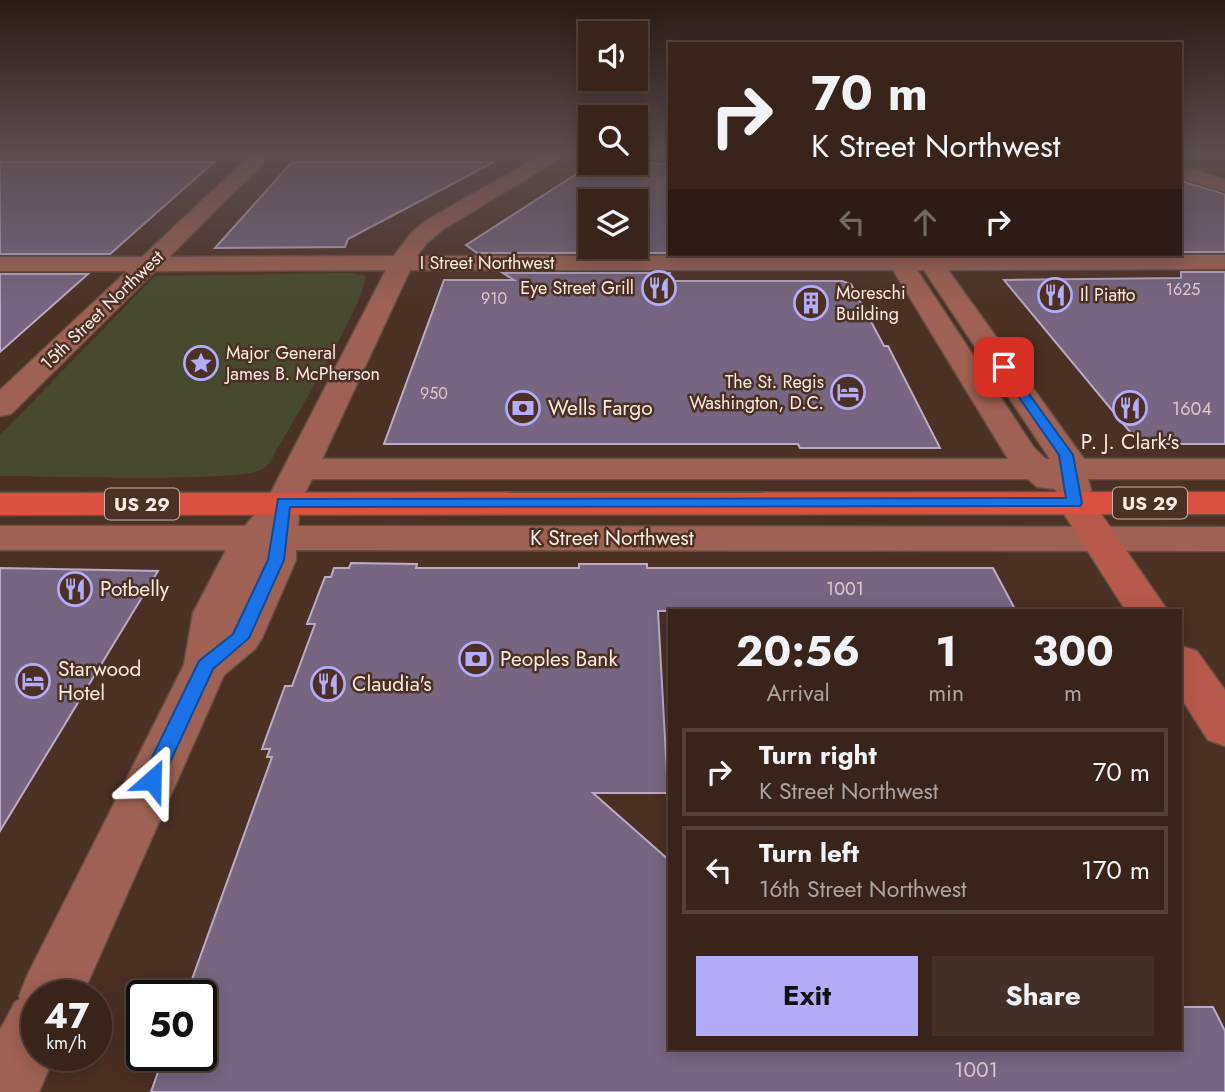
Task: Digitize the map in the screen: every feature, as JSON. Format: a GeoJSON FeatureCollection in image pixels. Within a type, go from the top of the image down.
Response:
{"type":"FeatureCollection","features":[{"type":"Feature","properties":{"kind":"highway","name":"K Street Northwest"},"geometry":{"type":"LineString","coordinates":[[0,503],[272,527],[1060,480],[1225,503]]}},
{"type":"Feature","properties":{"kind":"main road","name":"15th Street Northwest"},"geometry":{"type":"LineString","coordinates":[[0,407],[210,204]]}},
{"type":"Feature","properties":{"kind":"main road"},"geometry":{"type":"LineString","coordinates":[[58,980],[206,665],[240,638],[276,560],[272,527],[401,263],[421,234],[471,204]]}},
{"type":"Feature","properties":{"kind":"main road"},"geometry":{"type":"LineString","coordinates":[[913,258],[1002,425],[1022,455],[1060,480],[1146,609]]}},
{"type":"Feature","properties":{"kind":"main road","name":"I Street Northwest"},"geometry":{"type":"LineString","coordinates":[[0,264],[913,258],[1225,262]]}},
{"type":"Feature","properties":{"kind":"main road","name":"K Street Northwest"},"geometry":{"type":"LineString","coordinates":[[300,470],[1060,480],[1225,469]]}},
{"type":"Feature","properties":{"kind":"main road","name":"K Street Northwest"},"geometry":{"type":"LineString","coordinates":[[0,538],[272,527],[1225,539]]}},
{"type":"Feature","properties":{"kind":"main road"},"geometry":{"type":"LineString","coordinates":[[1182,663],[1225,727]]}},
{"type":"Feature","properties":{"kind":"main road"},"geometry":{"type":"LineString","coordinates":[[4,1092],[21,1057]]}},
{"type":"Feature","properties":{"kind":"green space"},"geometry":{"type":"Polygon","coordinates":[[[351,273],[365,276],[355,309],[312,390],[263,469],[219,476],[0,476],[0,435],[155,276],[351,273]]]}},
{"type":"Feature","properties":{"kind":"building"},"geometry":{"type":"Polygon","coordinates":[[[0,204],[167,204],[110,254],[0,254],[0,204]]]}},
{"type":"Feature","properties":{"kind":"building"},"geometry":{"type":"Polygon","coordinates":[[[254,204],[414,204],[348,239],[345,247],[215,248],[254,204]]]}},
{"type":"Feature","properties":{"kind":"building"},"geometry":{"type":"Polygon","coordinates":[[[530,204],[578,204],[578,253],[477,253],[466,245],[530,204]]]}},
{"type":"Feature","properties":{"kind":"building"},"geometry":{"type":"Polygon","coordinates":[[[648,204],[668,204],[668,253],[648,253],[648,204]]]}},
{"type":"Feature","properties":{"kind":"building"},"geometry":{"type":"Polygon","coordinates":[[[1182,204],[1225,204],[1225,252],[1182,252],[1182,204]]]}},
{"type":"Feature","properties":{"kind":"building"},"geometry":{"type":"Polygon","coordinates":[[[1181,272],[1225,272],[1225,444],[1140,444],[1004,280],[1181,278],[1181,272]]]}},
{"type":"Feature","properties":{"kind":"building"},"geometry":{"type":"Polygon","coordinates":[[[503,273],[670,273],[670,281],[842,281],[851,284],[884,346],[888,346],[940,448],[800,448],[798,444],[384,444],[444,280],[514,280],[503,273]]]}},
{"type":"Feature","properties":{"kind":"building"},"geometry":{"type":"Polygon","coordinates":[[[0,274],[88,274],[0,352],[0,274]]]}},
{"type":"Feature","properties":{"kind":"building"},"geometry":{"type":"Polygon","coordinates":[[[351,563],[417,564],[416,568],[579,568],[579,564],[647,564],[647,568],[993,568],[1015,609],[658,611],[668,793],[593,793],[668,859],[668,1050],[1182,1050],[1182,1007],[1213,1007],[1225,1031],[1225,1092],[151,1092],[158,1071],[217,1071],[217,980],[192,980],[272,757],[267,757],[270,749],[262,749],[285,686],[292,686],[315,624],[307,624],[325,577],[331,577],[334,568],[349,568],[351,563]]]}},
{"type":"Feature","properties":{"kind":"building"},"geometry":{"type":"Polygon","coordinates":[[[0,568],[158,571],[0,831],[0,568]]]}},
{"type":"Feature","properties":{"kind":"place","name":"Eye Street Grill"},"geometry":{"type":"Point","coordinates":[659,288]}},
{"type":"Feature","properties":{"kind":"place","name":"Il Piatto"},"geometry":{"type":"Point","coordinates":[1055,295]}},
{"type":"Feature","properties":{"kind":"place","name":"Moreschi Building"},"geometry":{"type":"Point","coordinates":[811,303]}},
{"type":"Feature","properties":{"kind":"place","name":"Major General James B. McPherson"},"geometry":{"type":"Point","coordinates":[201,363]}},
{"type":"Feature","properties":{"kind":"place","name":"The St. Regis Washington, D.C."},"geometry":{"type":"Point","coordinates":[848,392]}},
{"type":"Feature","properties":{"kind":"place","name":"Wells Fargo"},"geometry":{"type":"Point","coordinates":[523,408]}},
{"type":"Feature","properties":{"kind":"place","name":"P. J. Clark's"},"geometry":{"type":"Point","coordinates":[1130,408]}},
{"type":"Feature","properties":{"kind":"place","name":"Potbelly"},"geometry":{"type":"Point","coordinates":[75,589]}},
{"type":"Feature","properties":{"kind":"place","name":"Peoples Bank"},"geometry":{"type":"Point","coordinates":[476,659]}},
{"type":"Feature","properties":{"kind":"place","name":"Starwood Hotel"},"geometry":{"type":"Point","coordinates":[33,681]}},
{"type":"Feature","properties":{"kind":"place","name":"Claudia's"},"geometry":{"type":"Point","coordinates":[328,684]}},
{"type":"Feature","properties":{"kind":"route"},"geometry":{"type":"LineString","coordinates":[[152,780],[206,665],[240,638],[276,560],[283,503],[1075,503],[1066,455],[1004,367]]}}]}
